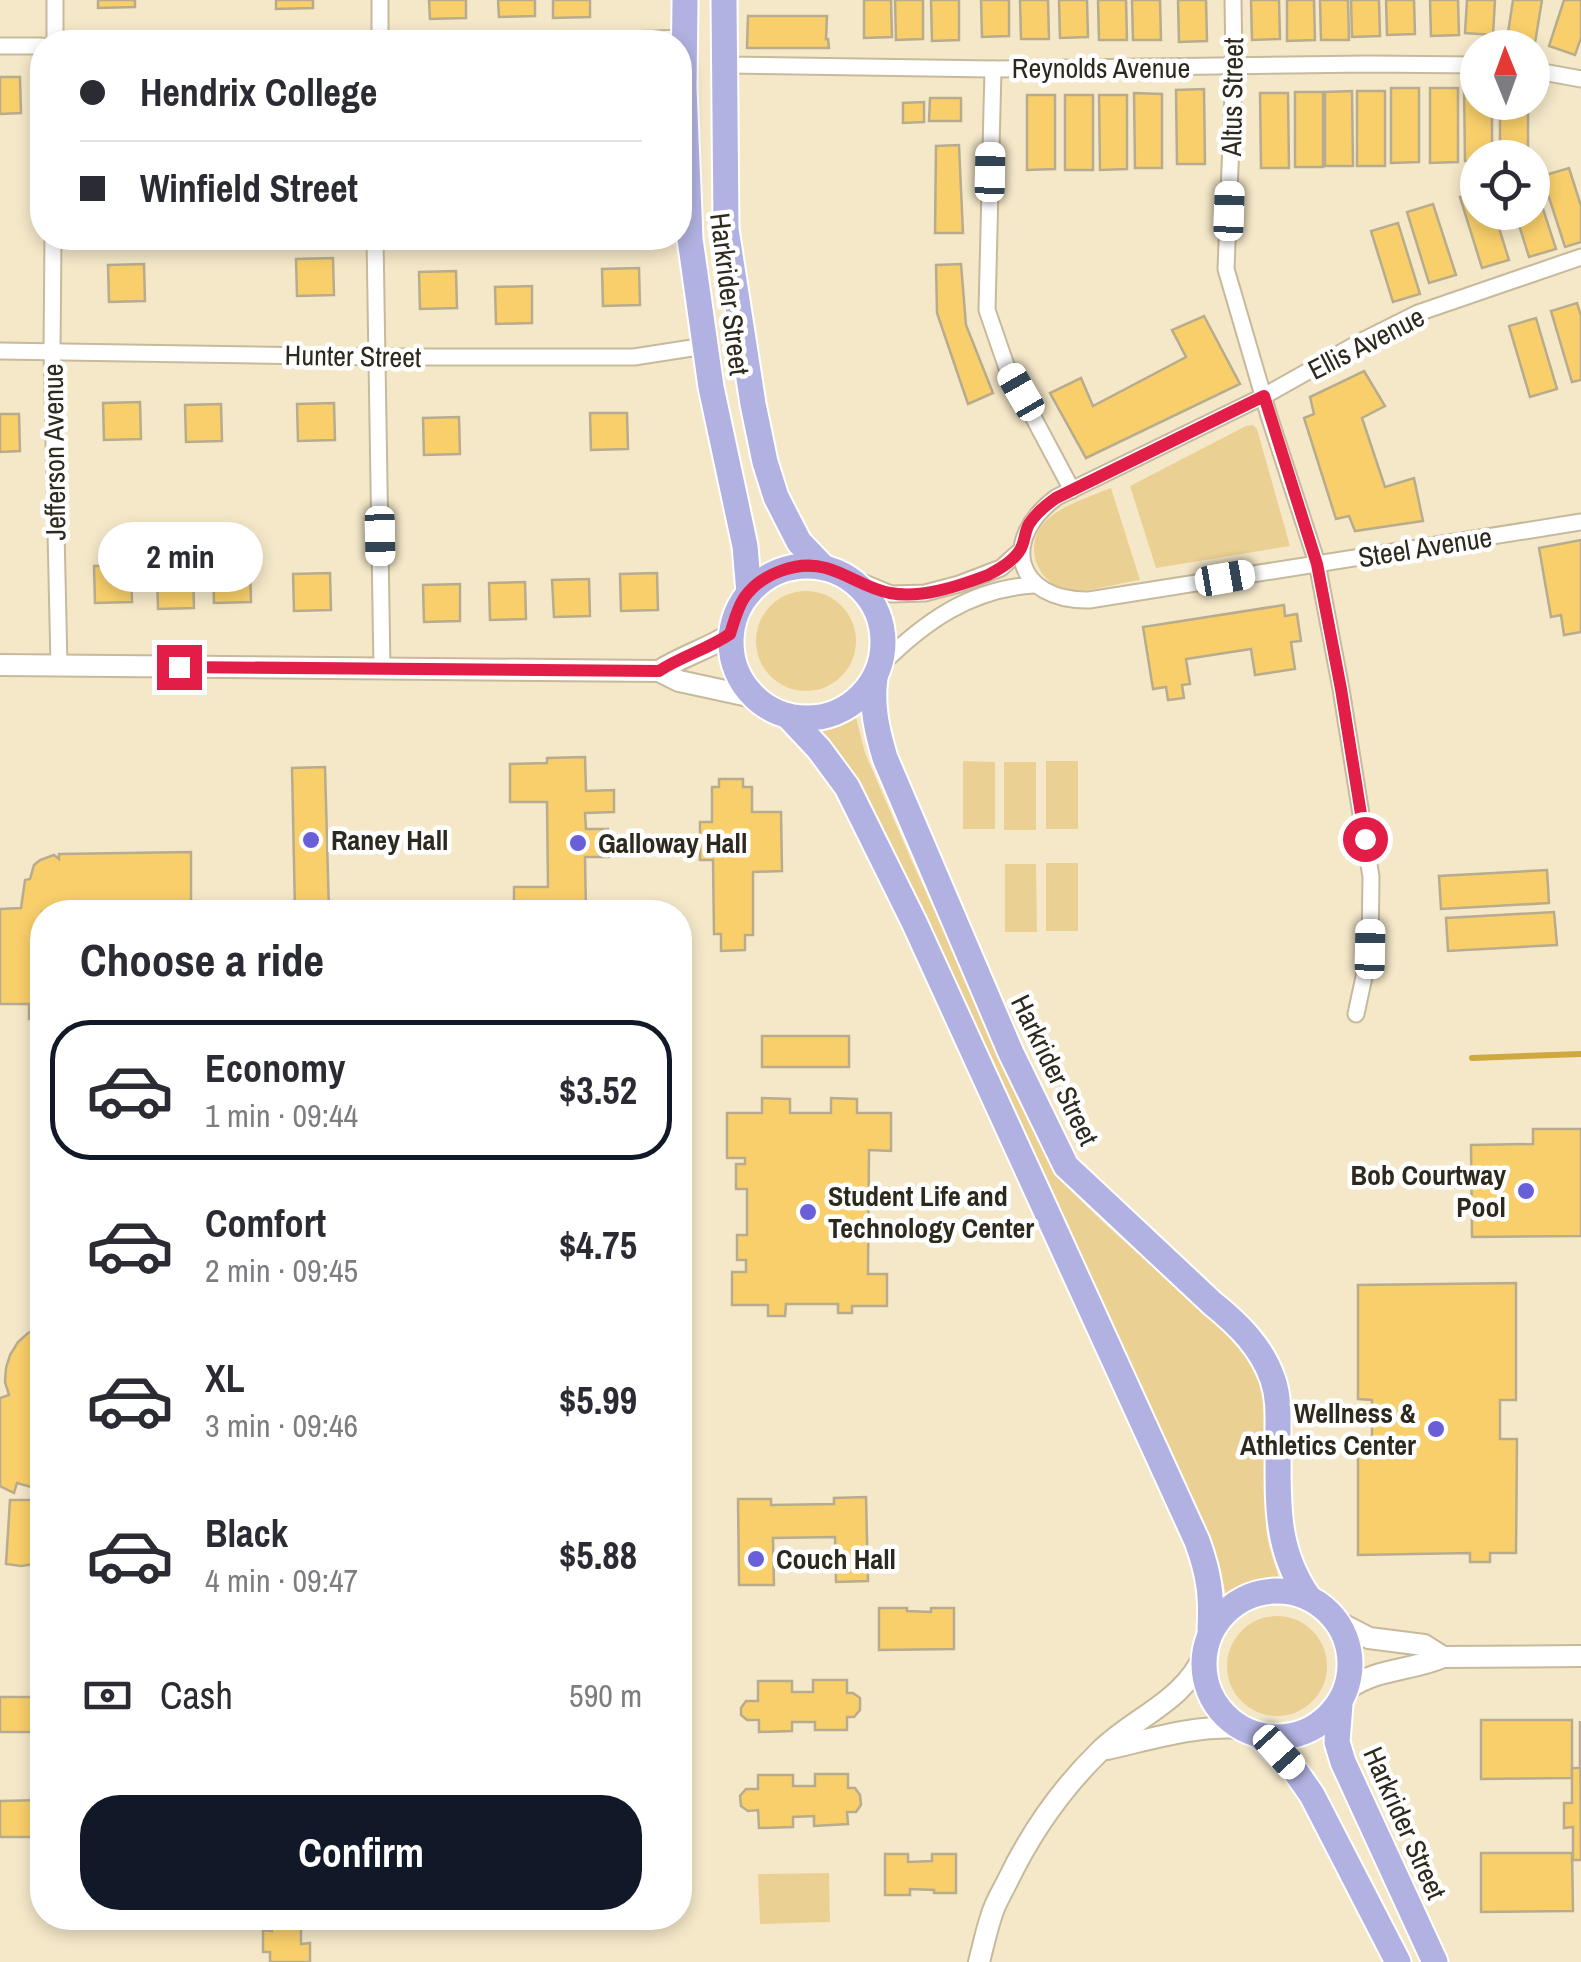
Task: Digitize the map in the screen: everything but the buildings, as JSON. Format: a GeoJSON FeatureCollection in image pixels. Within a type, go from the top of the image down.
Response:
{"type":"FeatureCollection","features":[{"type":"Feature","properties":{"kind":"main road","name":"Harkrider Street"},"geometry":{"type":"LineString","coordinates":[[684,30],[685,0]]}},
{"type":"Feature","properties":{"kind":"main road","name":"Harkrider Street"},"geometry":{"type":"LineString","coordinates":[[724,0],[726,229],[753,404],[776,497],[799,542],[833,571]]}},
{"type":"Feature","properties":{"kind":"main road","name":"Harkrider Street"},"geometry":{"type":"LineString","coordinates":[[692,250],[711,387],[745,546],[749,593]]}},
{"type":"Feature","properties":{"kind":"main road"},"geometry":{"type":"LineString","coordinates":[[803,566],[833,571],[861,588],[874,605],[882,626],[884,648],[877,672],[866,691],[847,707],[824,716],[788,716],[752,697],[732,658],[730,634],[736,615],[756,584],[778,571],[803,566]]}},
{"type":"Feature","properties":{"kind":"main road","name":"Harkrider Street"},"geometry":{"type":"LineString","coordinates":[[877,672],[872,694],[885,758],[1012,1053],[1066,1166],[1232,1319],[1263,1357],[1274,1382],[1278,1406],[1282,1542],[1310,1598]]}},
{"type":"Feature","properties":{"kind":"main road"},"geometry":{"type":"LineString","coordinates":[[788,716],[820,749],[846,787],[914,922],[1198,1540],[1212,1598],[1206,1678],[1212,1698],[1224,1715],[1252,1733],[1296,1772],[1312,1795],[1398,1962]]}},
{"type":"Feature","properties":{"kind":"main road"},"geometry":{"type":"LineString","coordinates":[[1208,1641],[1222,1614],[1233,1604],[1259,1594],[1295,1592],[1310,1598],[1334,1620],[1344,1637],[1351,1658],[1351,1675],[1344,1697],[1317,1726],[1302,1734],[1252,1733]]}},
{"type":"Feature","properties":{"kind":"main road","name":"Harkrider Street"},"geometry":{"type":"LineString","coordinates":[[1344,1697],[1337,1742],[1343,1762],[1435,1962]]}},
{"type":"Feature","properties":{"kind":"street"},"geometry":{"type":"LineString","coordinates":[[55,0],[55,30]]}},
{"type":"Feature","properties":{"kind":"street"},"geometry":{"type":"LineString","coordinates":[[380,0],[380,30]]}},
{"type":"Feature","properties":{"kind":"street","name":"Altus Street"},"geometry":{"type":"LineString","coordinates":[[1233,0],[1226,269],[1317,564],[1341,689],[1371,877],[1370,949],[1356,1014]]}},
{"type":"Feature","properties":{"kind":"street"},"geometry":{"type":"LineString","coordinates":[[0,46],[30,46]]}},
{"type":"Feature","properties":{"kind":"street","name":"Reynolds Avenue"},"geometry":{"type":"LineString","coordinates":[[725,65],[993,69],[1460,65]]}},
{"type":"Feature","properties":{"kind":"street"},"geometry":{"type":"LineString","coordinates":[[993,69],[987,310],[1008,368],[1072,490]]}},
{"type":"Feature","properties":{"kind":"street"},"geometry":{"type":"LineString","coordinates":[[1550,74],[1581,80]]}},
{"type":"Feature","properties":{"kind":"street","name":"Jefferson Avenue"},"geometry":{"type":"LineString","coordinates":[[53,250],[59,666]]}},
{"type":"Feature","properties":{"kind":"street"},"geometry":{"type":"LineString","coordinates":[[375,250],[382,669]]}},
{"type":"Feature","properties":{"kind":"street","name":"Ellis Avenue"},"geometry":{"type":"LineString","coordinates":[[1022,550],[1036,516],[1056,498],[1264,396],[1418,314],[1581,257]]}},
{"type":"Feature","properties":{"kind":"street","name":"Hunter Street"},"geometry":{"type":"LineString","coordinates":[[0,351],[634,357],[706,346]]}},
{"type":"Feature","properties":{"kind":"street","name":"Steel Avenue"},"geometry":{"type":"LineString","coordinates":[[877,672],[924,624],[950,609],[1012,586],[1034,585],[1056,597],[1089,600],[1581,522]]}},
{"type":"Feature","properties":{"kind":"street"},"geometry":{"type":"LineString","coordinates":[[833,571],[891,594],[924,593],[1002,568],[1022,550]]}},
{"type":"Feature","properties":{"kind":"street"},"geometry":{"type":"LineString","coordinates":[[1022,550],[1034,585]]}},
{"type":"Feature","properties":{"kind":"street"},"geometry":{"type":"LineString","coordinates":[[659,671],[730,634]]}},
{"type":"Feature","properties":{"kind":"street"},"geometry":{"type":"LineString","coordinates":[[0,665],[659,671],[678,682],[752,697]]}},
{"type":"Feature","properties":{"kind":"street"},"geometry":{"type":"LineString","coordinates":[[1334,1620],[1369,1638],[1424,1645],[1443,1657]]}},
{"type":"Feature","properties":{"kind":"street"},"geometry":{"type":"LineString","coordinates":[[979,1962],[991,1914],[1021,1854],[1060,1795],[1100,1751],[1150,1716],[1186,1683],[1199,1668],[1208,1641]]}},
{"type":"Feature","properties":{"kind":"street"},"geometry":{"type":"LineString","coordinates":[[1344,1697],[1363,1678],[1424,1666],[1443,1657],[1581,1656]]}},
{"type":"Feature","properties":{"kind":"street"},"geometry":{"type":"LineString","coordinates":[[1100,1751],[1222,1726],[1252,1733]]}},
{"type":"Feature","properties":{"kind":"shaded area"},"geometry":{"type":"Polygon","coordinates":[[[1253,425],[1290,546],[1156,568],[1130,486],[1253,425]]]}},
{"type":"Feature","properties":{"kind":"shaded area"},"geometry":{"type":"Polygon","coordinates":[[[1111,488],[1140,580],[1078,591],[1053,584],[1044,576],[1034,553],[1039,530],[1062,509],[1111,488]]]}},
{"type":"Feature","properties":{"kind":"shaded area"},"geometry":{"type":"Polygon","coordinates":[[[806,591],[834,599],[848,613],[856,641],[848,669],[834,683],[806,691],[778,683],[764,669],[756,641],[764,613],[778,599],[806,591]]]}},
{"type":"Feature","properties":{"kind":"shaded area"},"geometry":{"type":"Polygon","coordinates":[[[856,717],[865,753],[910,857],[1051,1167],[1103,1222],[1228,1335],[1255,1373],[1267,1419],[1267,1533],[1279,1578],[1251,1581],[1226,1594],[1217,1559],[944,967],[819,731],[856,717]]]}},
{"type":"Feature","properties":{"kind":"shaded area"},"geometry":{"type":"Polygon","coordinates":[[[963,761],[995,762],[995,829],[963,829],[963,761]]]}},
{"type":"Feature","properties":{"kind":"shaded area"},"geometry":{"type":"Polygon","coordinates":[[[1046,761],[1078,761],[1078,829],[1046,829],[1046,761]]]}},
{"type":"Feature","properties":{"kind":"shaded area"},"geometry":{"type":"Polygon","coordinates":[[[1004,762],[1036,762],[1036,830],[1004,830],[1004,762]]]}},
{"type":"Feature","properties":{"kind":"shaded area"},"geometry":{"type":"Polygon","coordinates":[[[1046,863],[1078,863],[1078,931],[1046,931],[1046,863]]]}},
{"type":"Feature","properties":{"kind":"shaded area"},"geometry":{"type":"Polygon","coordinates":[[[1005,864],[1036,864],[1037,932],[1005,932],[1005,864]]]}},
{"type":"Feature","properties":{"kind":"shaded area"},"geometry":{"type":"Polygon","coordinates":[[[1277,1616],[1305,1624],[1319,1638],[1327,1666],[1319,1694],[1305,1708],[1277,1716],[1249,1708],[1235,1694],[1227,1666],[1235,1638],[1249,1624],[1277,1616]]]}},
{"type":"Feature","properties":{"kind":"shaded area"},"geometry":{"type":"Polygon","coordinates":[[[829,1873],[830,1922],[760,1924],[758,1874],[829,1873]]]}},
{"type":"Feature","properties":{"kind":"waterway"},"geometry":{"type":"LineString","coordinates":[[1472,1058],[1581,1054]]}},
{"type":"Feature","properties":{"kind":"place","name":"Raney Hall"},"geometry":{"type":"Point","coordinates":[311,840]}},
{"type":"Feature","properties":{"kind":"place","name":"Galloway Hall"},"geometry":{"type":"Point","coordinates":[578,843]}},
{"type":"Feature","properties":{"kind":"place","name":"Bob Courtway Pool"},"geometry":{"type":"Point","coordinates":[1526,1191]}},
{"type":"Feature","properties":{"kind":"place","name":"Student Life and Technology Center"},"geometry":{"type":"Point","coordinates":[808,1212]}},
{"type":"Feature","properties":{"kind":"place","name":"Wellness & Athletics Center"},"geometry":{"type":"Point","coordinates":[1436,1429]}},
{"type":"Feature","properties":{"kind":"place","name":"Couch Hall"},"geometry":{"type":"Point","coordinates":[756,1559]}},
{"type":"Feature","properties":{"kind":"route"},"geometry":{"type":"LineString","coordinates":[[179,667],[659,671],[730,634],[744,598],[756,584],[778,571],[823,567],[891,594],[924,593],[1002,568],[1022,550],[1029,524],[1056,498],[1264,396],[1317,564],[1365,839]]}}]}
